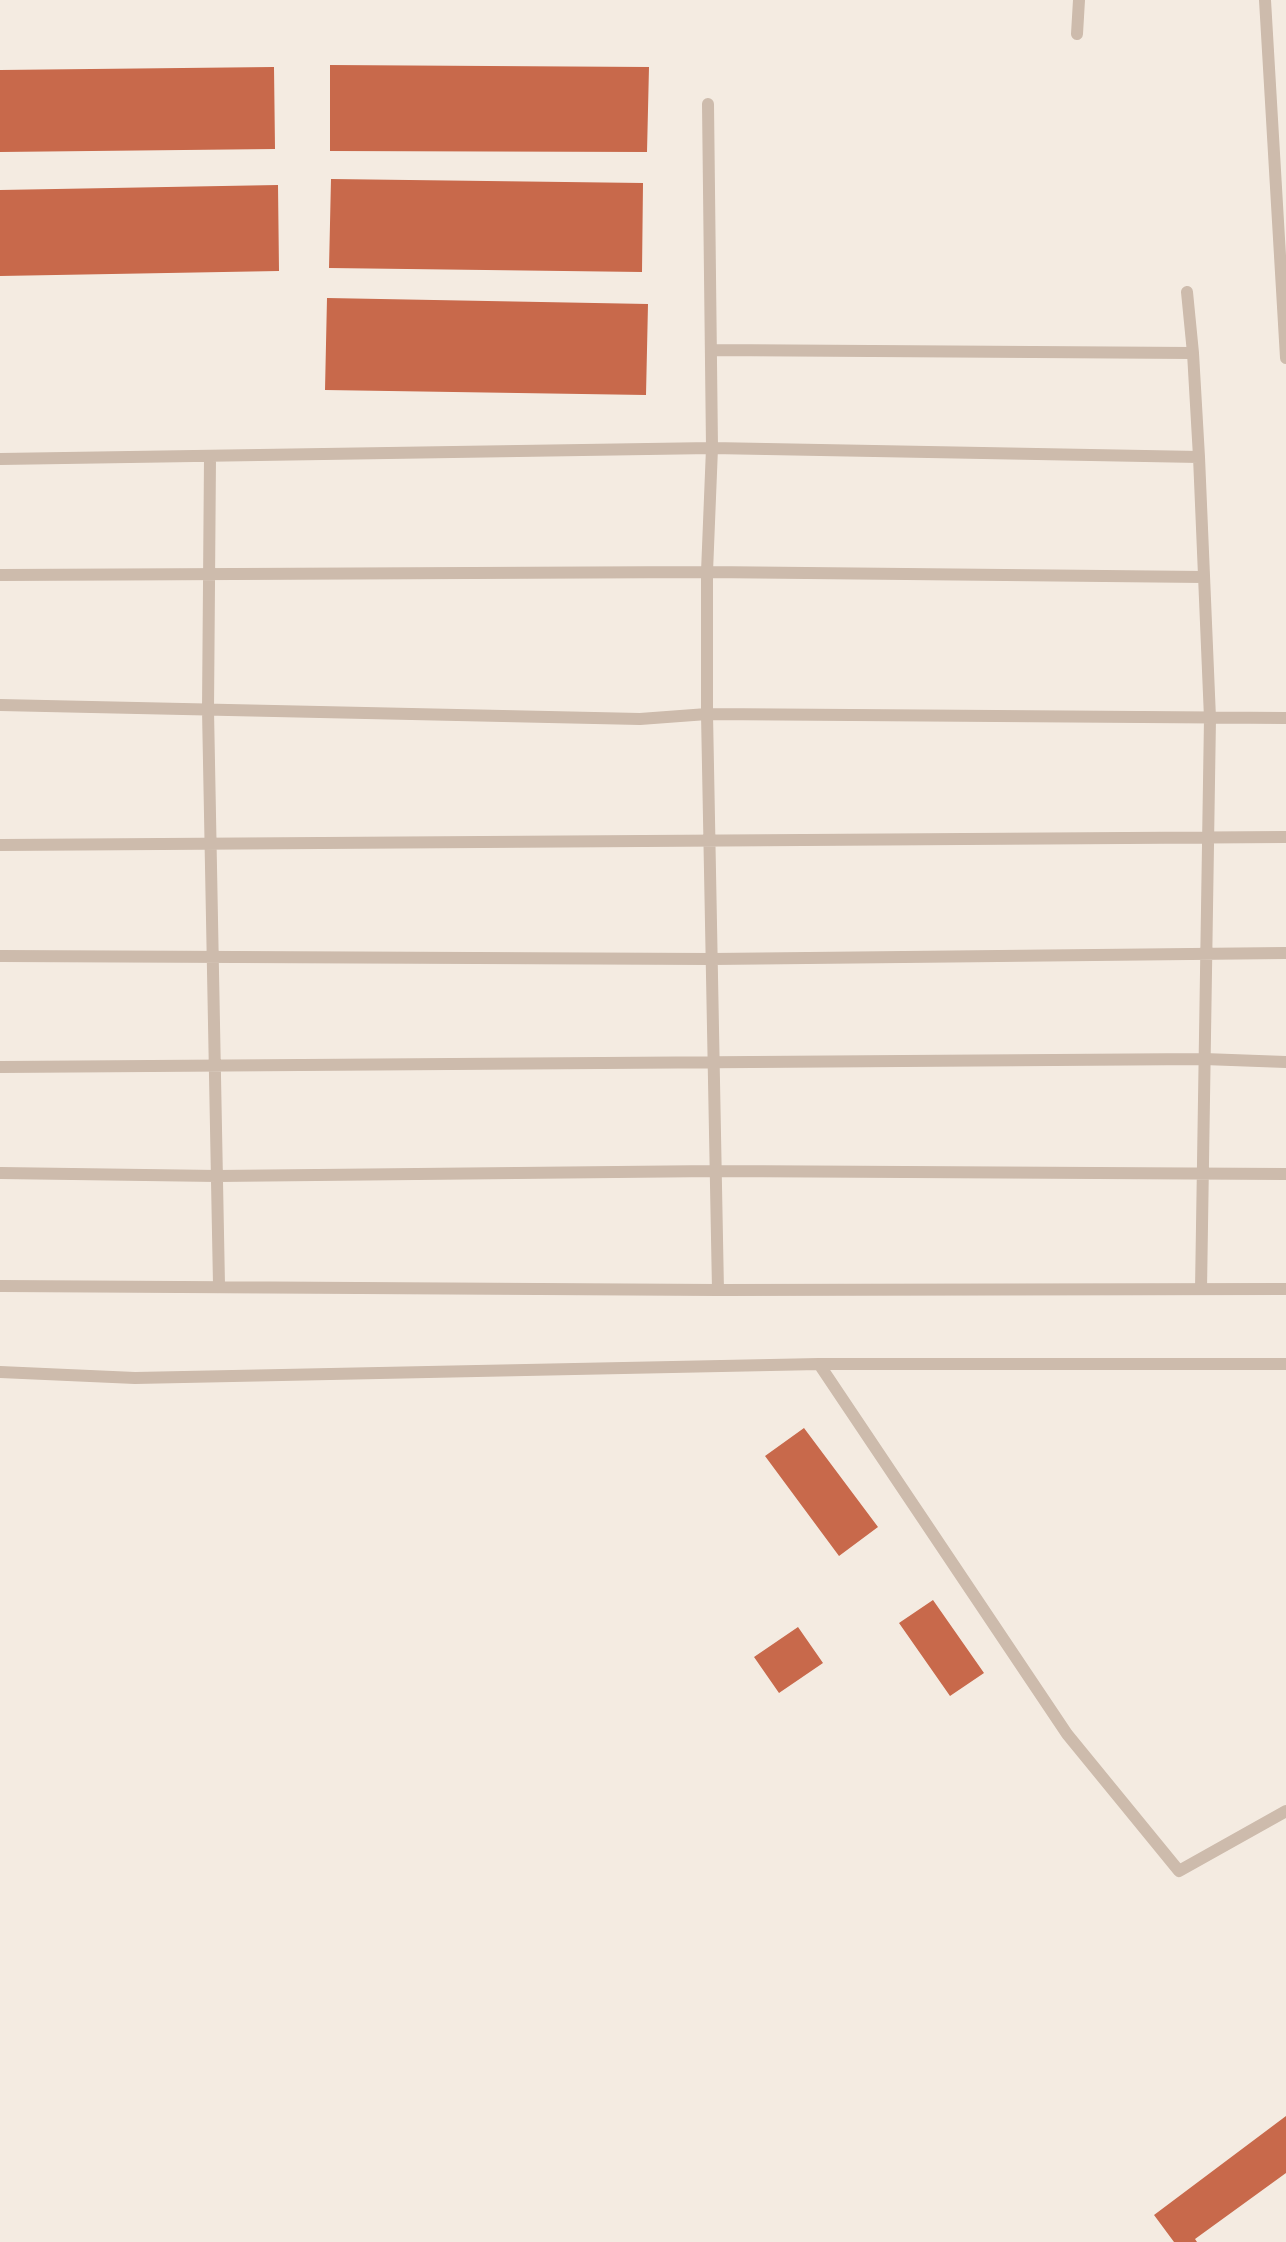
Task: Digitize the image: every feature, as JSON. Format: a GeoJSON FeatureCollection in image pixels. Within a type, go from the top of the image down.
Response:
{"type":"FeatureCollection","features":[{"type":"Feature","properties":{"kind":"street"},"geometry":{"type":"LineString","coordinates":[[1077,34],[1079,0]]}},
{"type":"Feature","properties":{"kind":"street"},"geometry":{"type":"LineString","coordinates":[[1265,0],[1286,358]]}},
{"type":"Feature","properties":{"kind":"street"},"geometry":{"type":"LineString","coordinates":[[708,104],[712,448],[708,572],[707,714],[718,1290]]}},
{"type":"Feature","properties":{"kind":"street"},"geometry":{"type":"LineString","coordinates":[[1187,292],[1194,353],[1210,718],[1201,1289]]}},
{"type":"Feature","properties":{"kind":"street"},"geometry":{"type":"LineString","coordinates":[[711,350],[1194,353]]}},
{"type":"Feature","properties":{"kind":"street"},"geometry":{"type":"LineString","coordinates":[[0,459],[712,448],[1199,457]]}},
{"type":"Feature","properties":{"kind":"street"},"geometry":{"type":"LineString","coordinates":[[210,456],[207,573],[208,710],[219,1286]]}},
{"type":"Feature","properties":{"kind":"street"},"geometry":{"type":"LineString","coordinates":[[0,575],[708,572],[1204,577]]}},
{"type":"Feature","properties":{"kind":"street"},"geometry":{"type":"LineString","coordinates":[[0,705],[640,719],[707,714],[1286,718]]}},
{"type":"Feature","properties":{"kind":"street"},"geometry":{"type":"LineString","coordinates":[[0,844],[1208,839],[1286,837]]}},
{"type":"Feature","properties":{"kind":"street"},"geometry":{"type":"LineString","coordinates":[[0,956],[712,959],[1286,953]]}},
{"type":"Feature","properties":{"kind":"street"},"geometry":{"type":"LineString","coordinates":[[0,1067],[1204,1059],[1286,1062]]}},
{"type":"Feature","properties":{"kind":"street"},"geometry":{"type":"LineString","coordinates":[[0,1172],[217,1176],[716,1171],[1286,1174]]}},
{"type":"Feature","properties":{"kind":"street"},"geometry":{"type":"LineString","coordinates":[[0,1286],[718,1290],[1286,1289]]}},
{"type":"Feature","properties":{"kind":"street"},"geometry":{"type":"LineString","coordinates":[[820,1364],[1067,1734],[1178,1870],[1286,1812]]}},
{"type":"Feature","properties":{"kind":"street"},"geometry":{"type":"LineString","coordinates":[[0,1372],[135,1378],[820,1364],[1286,1364]]}},
{"type":"Feature","properties":{"kind":"building"},"geometry":{"type":"Polygon","coordinates":[[[330,65],[649,67],[647,152],[330,151],[330,65]]]}},
{"type":"Feature","properties":{"kind":"building"},"geometry":{"type":"Polygon","coordinates":[[[274,67],[275,149],[0,152],[0,70],[274,67]]]}},
{"type":"Feature","properties":{"kind":"building"},"geometry":{"type":"Polygon","coordinates":[[[331,179],[643,183],[642,272],[329,268],[331,179]]]}},
{"type":"Feature","properties":{"kind":"building"},"geometry":{"type":"Polygon","coordinates":[[[278,185],[279,271],[0,276],[0,190],[278,185]]]}},
{"type":"Feature","properties":{"kind":"building"},"geometry":{"type":"Polygon","coordinates":[[[327,298],[648,304],[646,395],[325,390],[327,298]]]}},
{"type":"Feature","properties":{"kind":"building"},"geometry":{"type":"Polygon","coordinates":[[[804,1428],[878,1527],[839,1556],[765,1456],[804,1428]]]}},
{"type":"Feature","properties":{"kind":"building"},"geometry":{"type":"Polygon","coordinates":[[[933,1600],[984,1673],[950,1696],[899,1623],[933,1600]]]}},
{"type":"Feature","properties":{"kind":"building"},"geometry":{"type":"Polygon","coordinates":[[[798,1627],[823,1663],[779,1693],[754,1657],[798,1627]]]}},
{"type":"Feature","properties":{"kind":"building"},"geometry":{"type":"Polygon","coordinates":[[[1286,2116],[1286,2173],[1195,2239],[1197,2242],[1174,2242],[1154,2215],[1286,2116]]]}}]}
